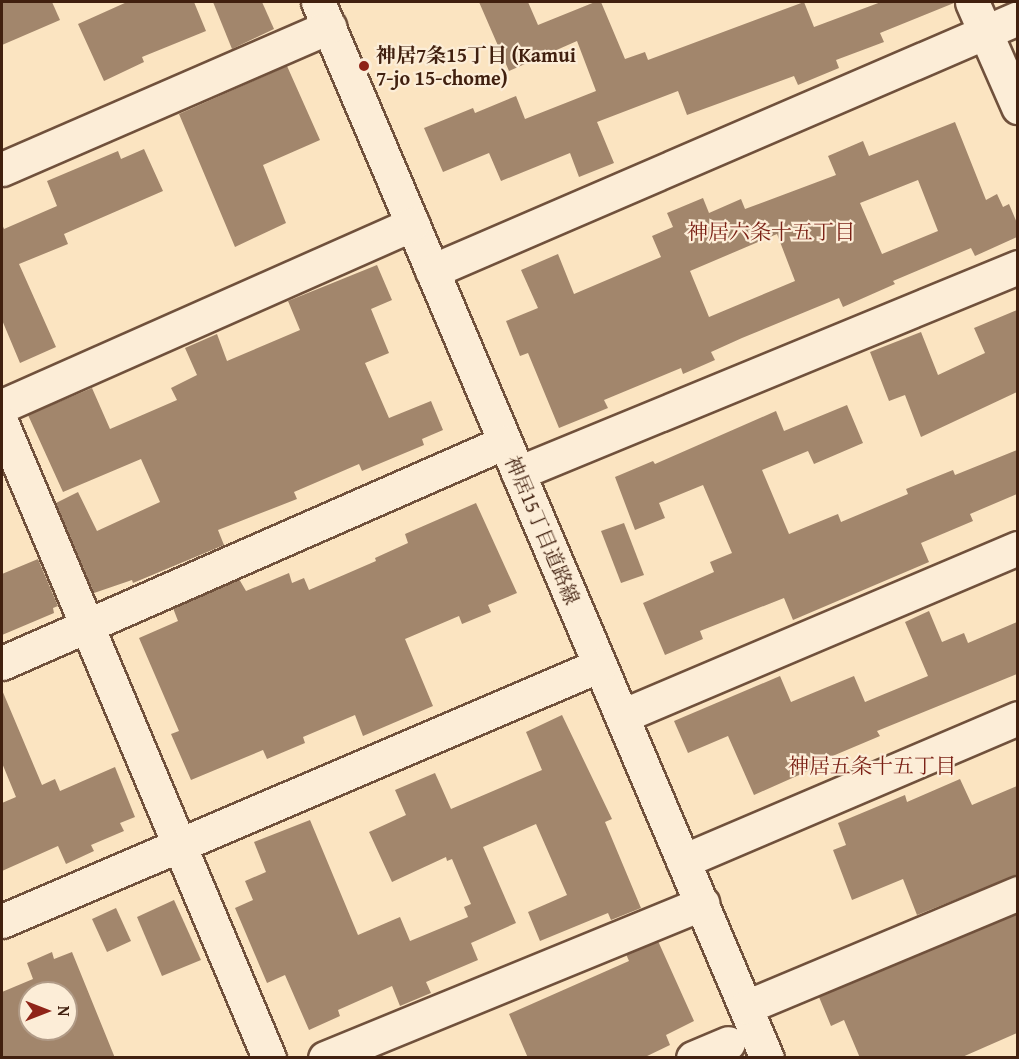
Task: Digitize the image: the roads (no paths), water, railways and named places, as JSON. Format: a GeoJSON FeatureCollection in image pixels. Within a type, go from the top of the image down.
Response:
{"type":"FeatureCollection","features":[{"type":"Feature","properties":{"kind":"street"},"geometry":{"type":"LineString","coordinates":[[972,2],[1017,108]]}},
{"type":"Feature","properties":{"kind":"street"},"geometry":{"type":"LineString","coordinates":[[2,169],[323,14]]}},
{"type":"Feature","properties":{"kind":"street","name":"神居15丁目道路線"},"geometry":{"type":"LineString","coordinates":[[323,14],[767,1058]]}},
{"type":"Feature","properties":{"kind":"street"},"geometry":{"type":"LineString","coordinates":[[432,271],[1017,18]]}},
{"type":"Feature","properties":{"kind":"street"},"geometry":{"type":"LineString","coordinates":[[2,406],[412,224]]}},
{"type":"Feature","properties":{"kind":"street"},"geometry":{"type":"LineString","coordinates":[[518,473],[1017,267]]}},
{"type":"Feature","properties":{"kind":"street"},"geometry":{"type":"LineString","coordinates":[[2,424],[269,1058]]}},
{"type":"Feature","properties":{"kind":"street"},"geometry":{"type":"LineString","coordinates":[[2,663],[505,442]]}},
{"type":"Feature","properties":{"kind":"street"},"geometry":{"type":"LineString","coordinates":[[622,716],[1017,548]]}},
{"type":"Feature","properties":{"kind":"street"},"geometry":{"type":"LineString","coordinates":[[2,921],[600,665]]}},
{"type":"Feature","properties":{"kind":"street"},"geometry":{"type":"LineString","coordinates":[[683,861],[1017,718]]}},
{"type":"Feature","properties":{"kind":"street"},"geometry":{"type":"LineString","coordinates":[[746,1007],[1017,893]]}},
{"type":"Feature","properties":{"kind":"street"},"geometry":{"type":"LineString","coordinates":[[325,1058],[702,903]]}},
{"type":"Feature","properties":{"kind":"street"},"geometry":{"type":"LineString","coordinates":[[693,1058],[728,1043]]}},
{"type":"Feature","properties":{"kind":"place","name":"神居7条15丁目 (Kamui 7-jo 15-chome)"},"geometry":{"type":"Point","coordinates":[364,66]}},
{"type":"Feature","properties":{"kind":"district","name":"神居六条十五丁目"},"geometry":{"type":"Point","coordinates":[771,232]}},
{"type":"Feature","properties":{"kind":"district","name":"神居五条十五丁目"},"geometry":{"type":"Point","coordinates":[872,766]}}]}
